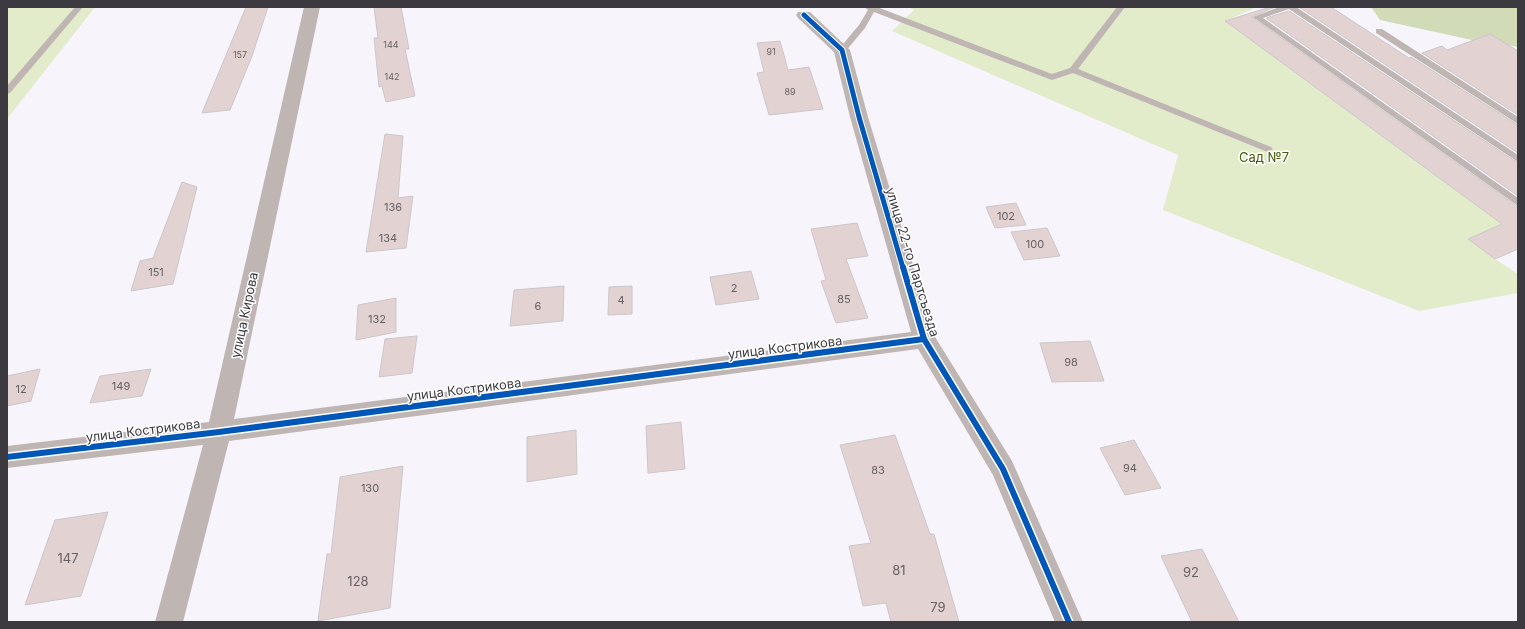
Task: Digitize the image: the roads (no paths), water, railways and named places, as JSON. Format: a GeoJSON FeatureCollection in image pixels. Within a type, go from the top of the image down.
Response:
{"type":"FeatureCollection","features":[{"type":"Feature","properties":{"kind":"street","name":"улица Кирова"},"geometry":{"type":"LineString","coordinates":[[169,622],[219,432],[312,7]]}},
{"type":"Feature","properties":{"kind":"street"},"geometry":{"type":"LineString","coordinates":[[804,15],[842,50]]}},
{"type":"Feature","properties":{"kind":"street","name":"улица 22-го Партсъезда"},"geometry":{"type":"LineString","coordinates":[[842,50],[859,117],[924,340],[1003,469],[1069,622]]}},
{"type":"Feature","properties":{"kind":"street","name":"улица Кострикова"},"geometry":{"type":"LineString","coordinates":[[7,458],[219,432],[924,340]]}},
{"type":"Feature","properties":{"kind":"lane"},"geometry":{"type":"LineString","coordinates":[[7,91],[79,7]]}},
{"type":"Feature","properties":{"kind":"lane"},"geometry":{"type":"LineString","coordinates":[[842,50],[862,26],[871,7],[1052,77],[1073,70],[1121,7]]}},
{"type":"Feature","properties":{"kind":"lane"},"geometry":{"type":"LineString","coordinates":[[1288,7],[1257,17],[1518,203]]}},
{"type":"Feature","properties":{"kind":"lane"},"geometry":{"type":"LineString","coordinates":[[1291,7],[1518,159]]}},
{"type":"Feature","properties":{"kind":"lane"},"geometry":{"type":"LineString","coordinates":[[1379,31],[1518,121]]}},
{"type":"Feature","properties":{"kind":"lane"},"geometry":{"type":"LineString","coordinates":[[1073,70],[1268,149]]}},
{"type":"Feature","properties":{"kind":"park label","name":"Сад №7"},"geometry":{"type":"Point","coordinates":[1264,157]}}]}
